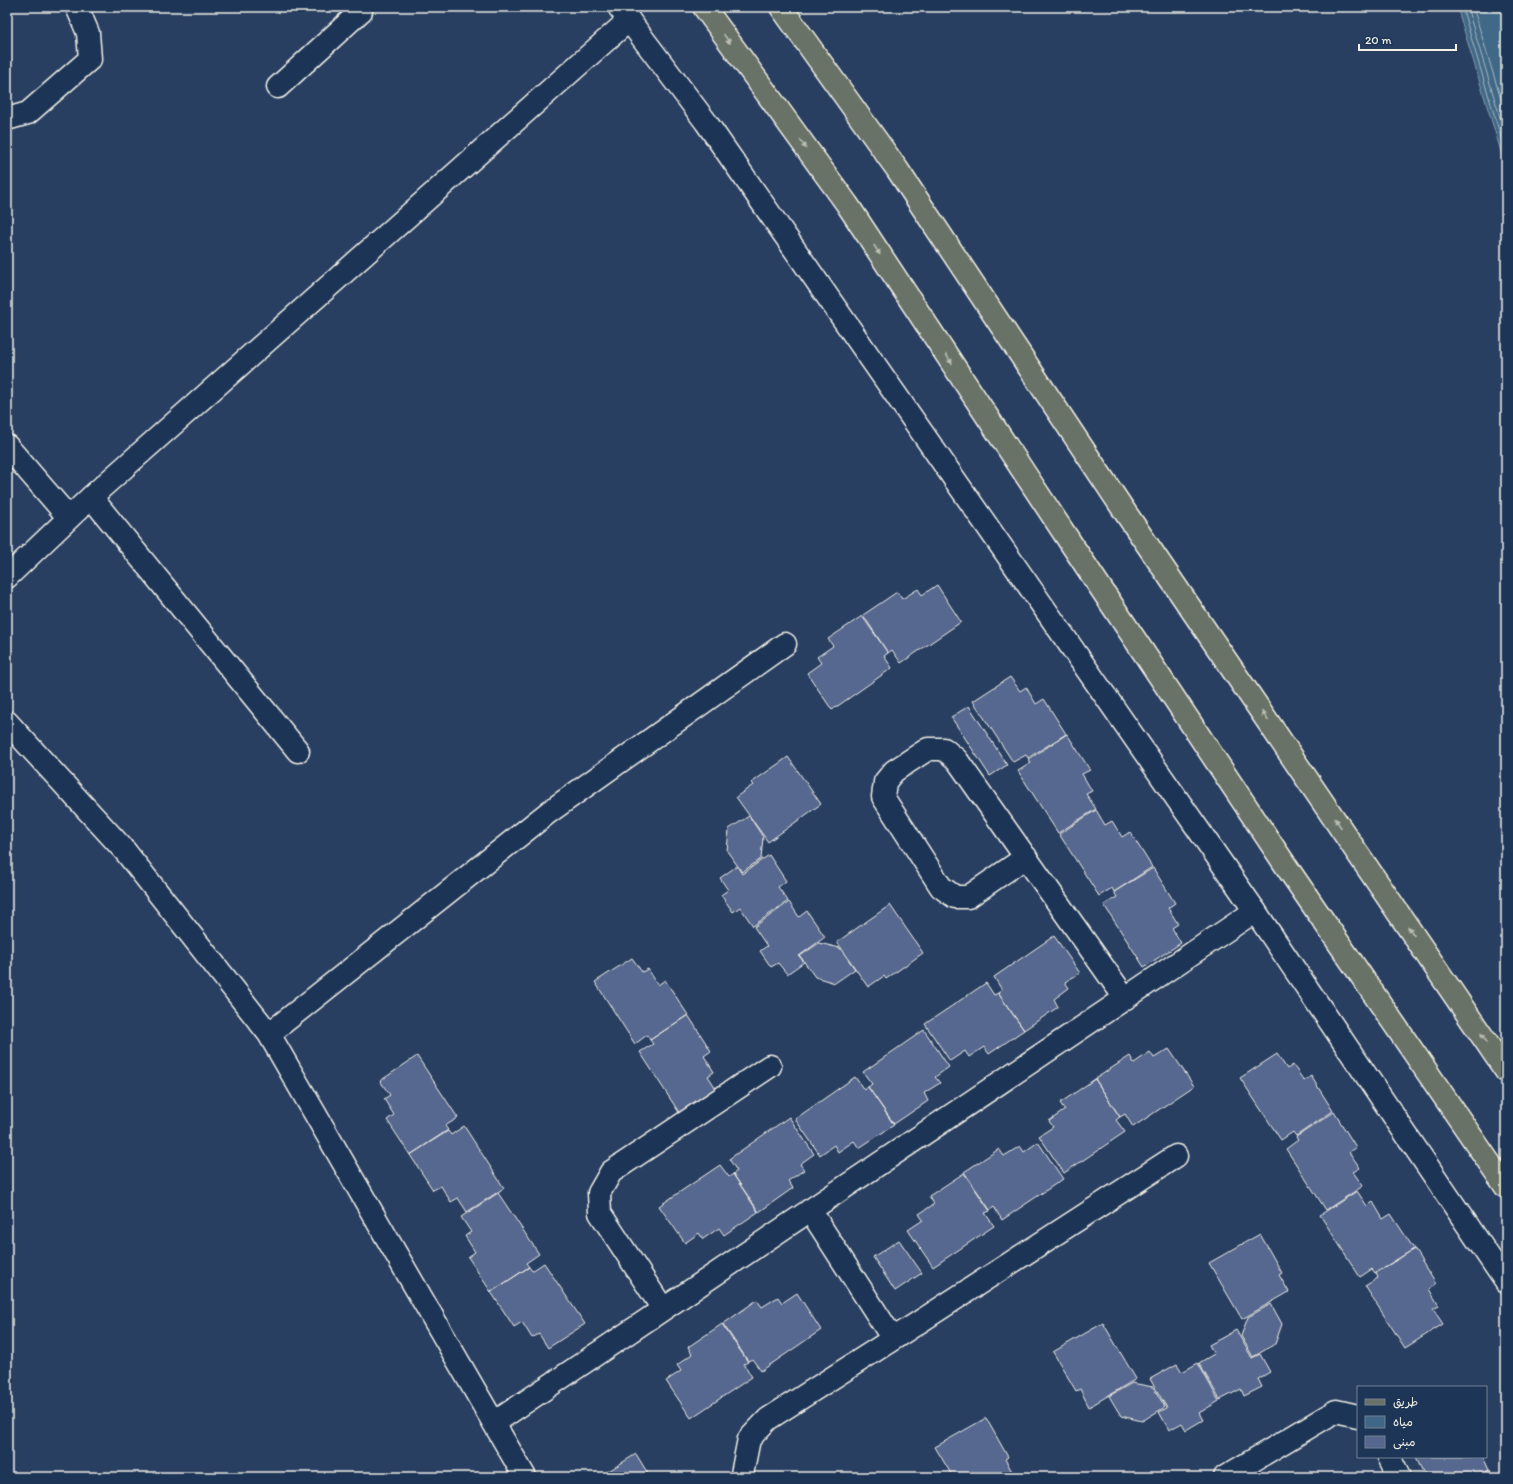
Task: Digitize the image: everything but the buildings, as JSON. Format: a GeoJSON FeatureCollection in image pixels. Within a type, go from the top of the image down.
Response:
{"type":"FeatureCollection","features":[{"type":"Feature","properties":{"kind":"main road"},"geometry":{"type":"LineString","coordinates":[[704,7],[847,204],[1066,536],[1284,862],[1506,1187]]}},
{"type":"Feature","properties":{"kind":"main road"},"geometry":{"type":"LineString","coordinates":[[780,7],[897,169],[1125,512],[1506,1071]]}},
{"type":"Feature","properties":{"kind":"street"},"geometry":{"type":"LineString","coordinates":[[7,119],[28,113],[90,59],[88,33],[77,7]]}},
{"type":"Feature","properties":{"kind":"street"},"geometry":{"type":"LineString","coordinates":[[278,87],[360,10],[361,7]]}},
{"type":"Feature","properties":{"kind":"street"},"geometry":{"type":"LineString","coordinates":[[7,577],[91,497],[624,14],[711,128],[1255,911],[1506,1282]]}},
{"type":"Feature","properties":{"kind":"street"},"geometry":{"type":"LineString","coordinates":[[7,446],[69,518]]}},
{"type":"Feature","properties":{"kind":"street"},"geometry":{"type":"LineString","coordinates":[[91,497],[298,751]]}},
{"type":"Feature","properties":{"kind":"street"},"geometry":{"type":"LineString","coordinates":[[269,1034],[549,812],[784,644]]}},
{"type":"Feature","properties":{"kind":"street"},"geometry":{"type":"LineString","coordinates":[[7,722],[126,852],[269,1034],[525,1477]]}},
{"type":"Feature","properties":{"kind":"street"},"geometry":{"type":"LineString","coordinates":[[1026,857],[968,897],[955,897],[942,887],[883,797],[885,782],[894,771],[928,749],[944,749],[957,760],[1026,857],[1125,998]]}},
{"type":"Feature","properties":{"kind":"street"},"geometry":{"type":"LineString","coordinates":[[494,1423],[1255,911]]}},
{"type":"Feature","properties":{"kind":"street"},"geometry":{"type":"LineString","coordinates":[[663,1309],[600,1213],[599,1193],[611,1172],[770,1066]]}},
{"type":"Feature","properties":{"kind":"street"},"geometry":{"type":"LineString","coordinates":[[742,1474],[749,1439],[768,1419],[1176,1156]]}},
{"type":"Feature","properties":{"kind":"street"},"geometry":{"type":"LineString","coordinates":[[810,1210],[892,1339]]}},
{"type":"Feature","properties":{"kind":"street"},"geometry":{"type":"LineString","coordinates":[[1225,1477],[1336,1410],[1357,1416]]}},
{"type":"Feature","properties":{"kind":"street"},"geometry":{"type":"LineString","coordinates":[[1390,1458],[1399,1477]]}},
{"type":"Feature","properties":{"kind":"water"},"geometry":{"type":"Polygon","coordinates":[[[1457,7],[1506,7],[1506,168],[1457,7]]]}}]}
